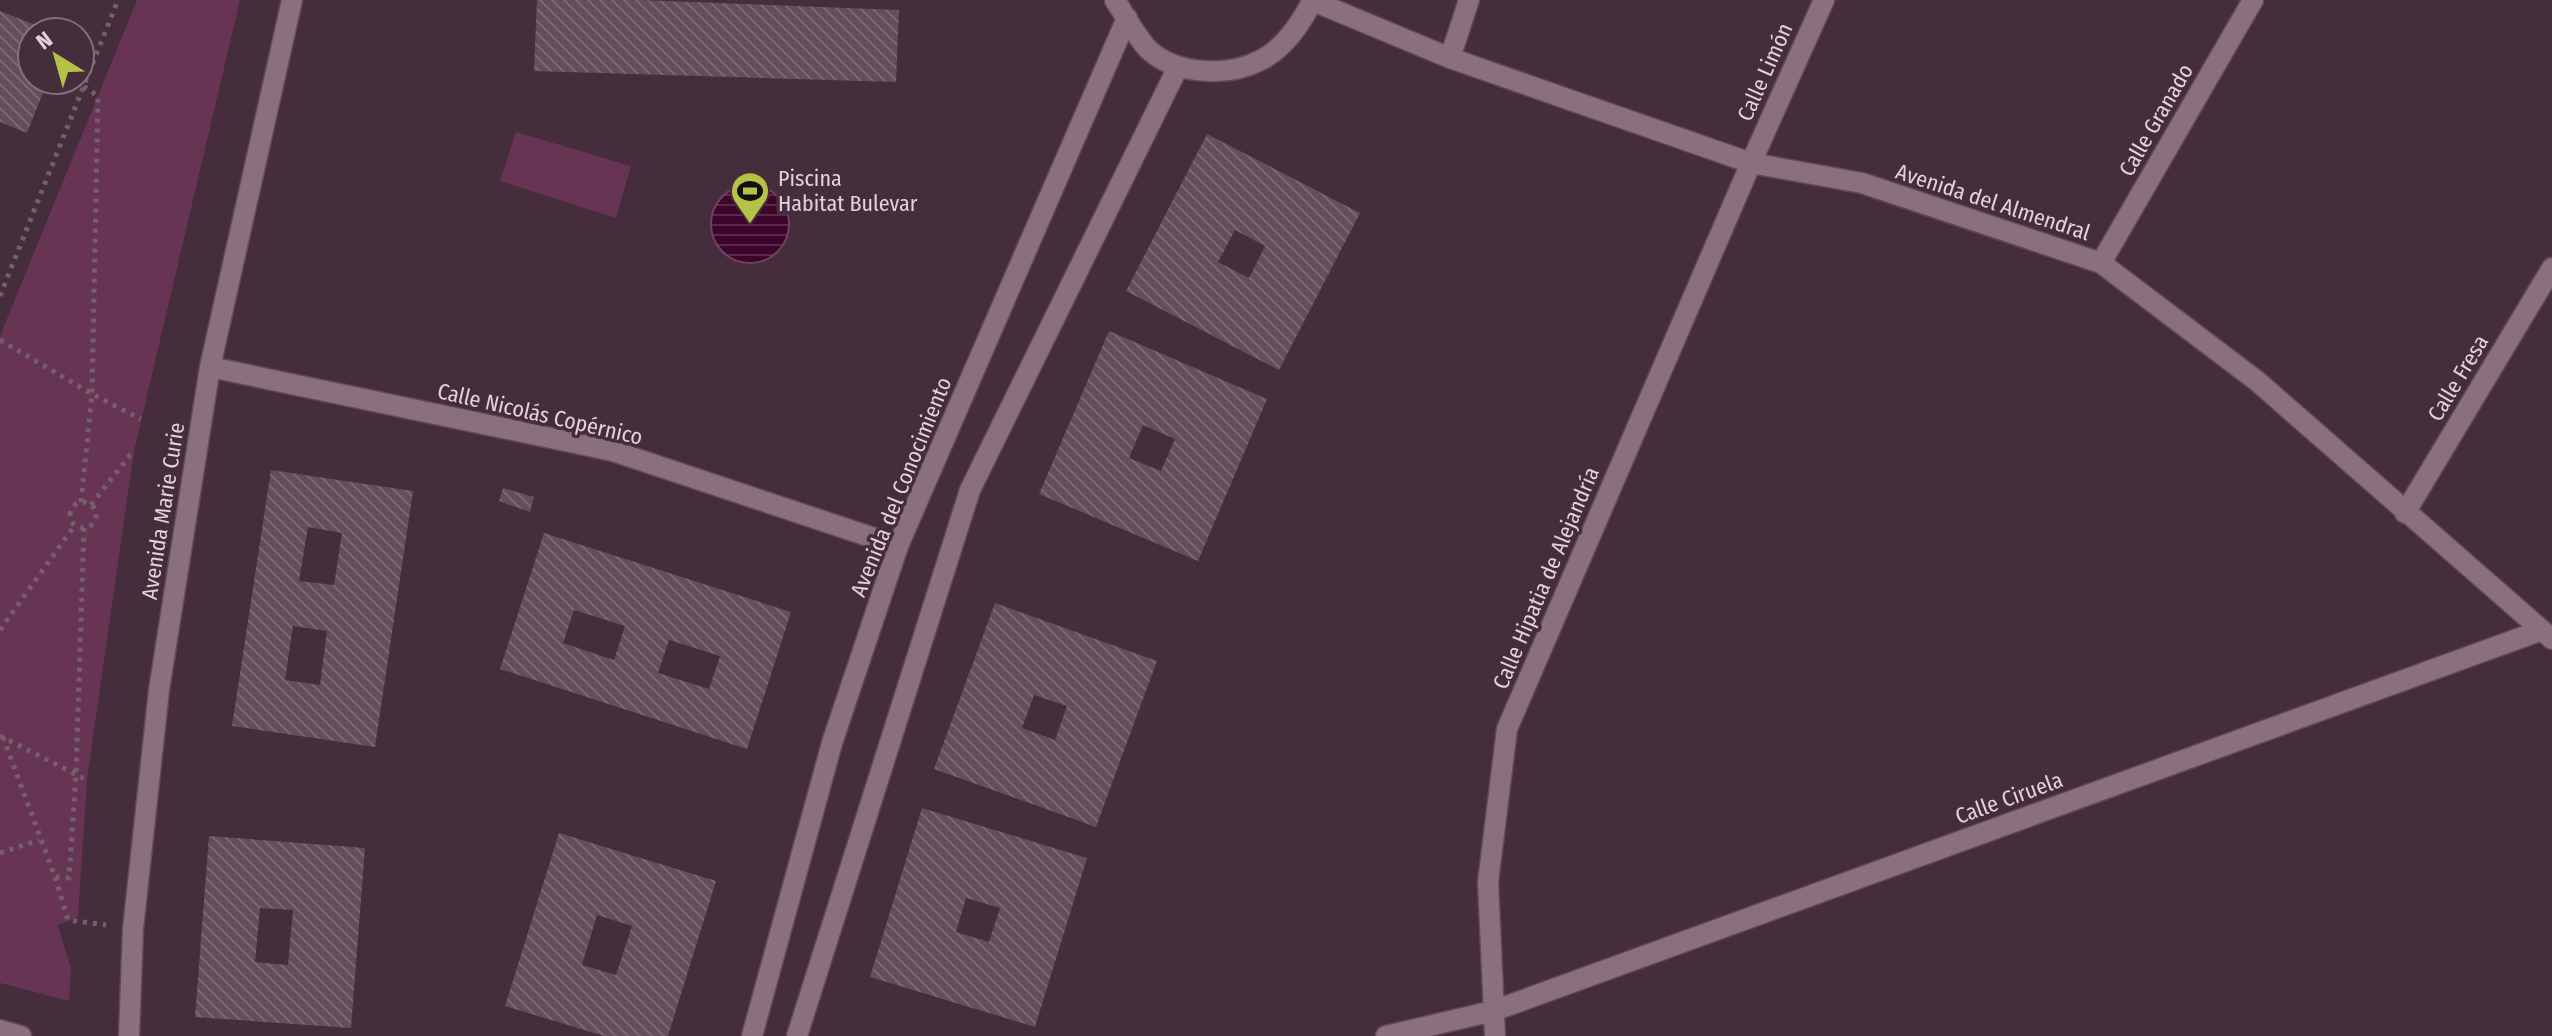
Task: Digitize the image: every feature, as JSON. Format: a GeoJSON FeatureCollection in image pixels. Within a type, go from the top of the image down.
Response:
{"type":"FeatureCollection","features":[{"type":"Feature","properties":{"kind":"street","name":"Avenida Marie Curie"},"geometry":{"type":"LineString","coordinates":[[129,1036],[133,929],[159,690],[210,367],[292,0]]}},
{"type":"Feature","properties":{"kind":"street"},"geometry":{"type":"LineString","coordinates":[[1115,0],[1149,50],[1178,67],[1219,72],[1261,61],[1289,39],[1313,1]]}},
{"type":"Feature","properties":{"kind":"street"},"geometry":{"type":"LineString","coordinates":[[1450,58],[1469,0]]}},
{"type":"Feature","properties":{"kind":"street","name":"Calle Limón"},"geometry":{"type":"LineString","coordinates":[[1751,163],[1824,0]]}},
{"type":"Feature","properties":{"kind":"street","name":"Calle Granado"},"geometry":{"type":"LineString","coordinates":[[2101,263],[2253,0]]}},
{"type":"Feature","properties":{"kind":"street","name":"Avenida del Almendral"},"geometry":{"type":"LineString","coordinates":[[1313,1],[1450,58],[1751,163],[1862,183],[2101,263],[2257,381],[2547,635]]}},
{"type":"Feature","properties":{"kind":"street","name":"Avenida del Conocimiento"},"geometry":{"type":"LineString","coordinates":[[752,1036],[832,743],[898,546],[1127,18]]}},
{"type":"Feature","properties":{"kind":"street"},"geometry":{"type":"LineString","coordinates":[[797,1036],[970,490],[1178,67]]}},
{"type":"Feature","properties":{"kind":"street","name":"Calle Hipatia de Alejandría"},"geometry":{"type":"LineString","coordinates":[[1495,1036],[1488,882],[1507,729],[1751,163]]}},
{"type":"Feature","properties":{"kind":"street","name":"Calle Fresa"},"geometry":{"type":"LineString","coordinates":[[2405,513],[2552,268]]}},
{"type":"Feature","properties":{"kind":"street","name":"Calle Nicolás Copérnico"},"geometry":{"type":"LineString","coordinates":[[210,367],[613,451],[898,546]]}},
{"type":"Feature","properties":{"kind":"street","name":"Calle Ciruela"},"geometry":{"type":"LineString","coordinates":[[1386,1036],[1493,1011],[2547,635]]}},
{"type":"Feature","properties":{"kind":"street"},"geometry":{"type":"LineString","coordinates":[[0,1030],[21,1036]]}},
{"type":"Feature","properties":{"kind":"path"},"geometry":{"type":"LineString","coordinates":[[96,54],[118,0]]}},
{"type":"Feature","properties":{"kind":"path"},"geometry":{"type":"LineString","coordinates":[[81,502],[92,394],[96,95]]}},
{"type":"Feature","properties":{"kind":"path"},"geometry":{"type":"LineString","coordinates":[[0,296],[79,96]]}},
{"type":"Feature","properties":{"kind":"path"},"geometry":{"type":"LineString","coordinates":[[0,340],[141,419]]}},
{"type":"Feature","properties":{"kind":"path"},"geometry":{"type":"LineString","coordinates":[[91,505],[134,450]]}},
{"type":"Feature","properties":{"kind":"path"},"geometry":{"type":"LineString","coordinates":[[81,502],[91,505],[96,516],[92,524],[84,528],[75,525],[70,513],[74,506],[81,502]]}},
{"type":"Feature","properties":{"kind":"path"},"geometry":{"type":"LineString","coordinates":[[0,630],[75,525]]}},
{"type":"Feature","properties":{"kind":"path"},"geometry":{"type":"LineString","coordinates":[[55,877],[69,878],[76,774],[84,528]]}},
{"type":"Feature","properties":{"kind":"path"},"geometry":{"type":"LineString","coordinates":[[2,736],[68,920],[133,929]]}},
{"type":"Feature","properties":{"kind":"path"},"geometry":{"type":"LineString","coordinates":[[2,736],[87,780]]}},
{"type":"Feature","properties":{"kind":"path"},"geometry":{"type":"LineString","coordinates":[[0,853],[39,840]]}},
{"type":"Feature","properties":{"kind":"shaded area"},"geometry":{"type":"Polygon","coordinates":[[[137,0],[240,0],[134,451],[87,780],[78,917],[58,925],[71,969],[69,1001],[0,983],[0,336],[137,0]]]}},
{"type":"Feature","properties":{"kind":"shaded area"},"geometry":{"type":"Polygon","coordinates":[[[516,132],[631,166],[616,218],[500,181],[516,132]]]}},
{"type":"Feature","properties":{"kind":"shaded area","name":"Piscina Habitat Bulevar"},"geometry":{"type":"Polygon","coordinates":[[[742,185],[758,185],[772,191],[783,202],[789,224],[783,246],[772,257],[758,263],[742,263],[728,257],[717,246],[711,232],[711,216],[717,202],[728,191],[742,185]]]}},
{"type":"Feature","properties":{"kind":"building"},"geometry":{"type":"Polygon","coordinates":[[[537,0],[641,0],[899,10],[896,82],[534,71],[537,0]]]}},
{"type":"Feature","properties":{"kind":"building"},"geometry":{"type":"Polygon","coordinates":[[[0,11],[16,17],[16,96],[42,96],[27,133],[0,122],[0,11]]]}},
{"type":"Feature","properties":{"kind":"building"},"geometry":{"type":"Polygon","coordinates":[[[1207,134],[1360,213],[1279,370],[1126,291],[1207,134]],[[1235,230],[1218,262],[1249,278],[1265,246],[1235,230]]]}},
{"type":"Feature","properties":{"kind":"building"},"geometry":{"type":"Polygon","coordinates":[[[1109,331],[1267,399],[1198,561],[1039,494],[1109,331]],[[1143,425],[1129,458],[1161,471],[1175,439],[1143,425]]]}},
{"type":"Feature","properties":{"kind":"building"},"geometry":{"type":"Polygon","coordinates":[[[271,470],[413,491],[375,747],[232,726],[271,470]],[[308,527],[299,581],[334,585],[342,533],[308,527]],[[293,626],[285,680],[320,685],[327,631],[293,626]]]}},
{"type":"Feature","properties":{"kind":"building"},"geometry":{"type":"Polygon","coordinates":[[[503,488],[534,497],[530,512],[499,501],[503,488]]]}},
{"type":"Feature","properties":{"kind":"building"},"geometry":{"type":"Polygon","coordinates":[[[544,533],[791,612],[747,749],[500,669],[544,533]],[[574,610],[563,643],[614,660],[625,626],[574,610]],[[669,640],[658,673],[709,689],[720,656],[669,640]]]}},
{"type":"Feature","properties":{"kind":"building"},"geometry":{"type":"Polygon","coordinates":[[[995,603],[1157,661],[1096,827],[934,769],[995,603]],[[1034,695],[1022,728],[1055,740],[1067,706],[1034,695]]]}},
{"type":"Feature","properties":{"kind":"building"},"geometry":{"type":"Polygon","coordinates":[[[922,808],[1087,858],[1035,1027],[870,977],[922,808]],[[966,898],[956,932],[989,942],[1000,908],[966,898]]]}},
{"type":"Feature","properties":{"kind":"building"},"geometry":{"type":"Polygon","coordinates":[[[559,833],[716,881],[668,1036],[604,1036],[505,1006],[559,833]],[[597,915],[582,965],[616,975],[632,926],[597,915]]]}},
{"type":"Feature","properties":{"kind":"building"},"geometry":{"type":"Polygon","coordinates":[[[209,836],[365,848],[351,1028],[195,1017],[209,836]],[[260,908],[255,962],[288,965],[293,910],[260,908]]]}},
{"type":"Feature","properties":{"kind":"place","name":"Piscina Habitat Bulevar"},"geometry":{"type":"Point","coordinates":[750,225]}}]}
